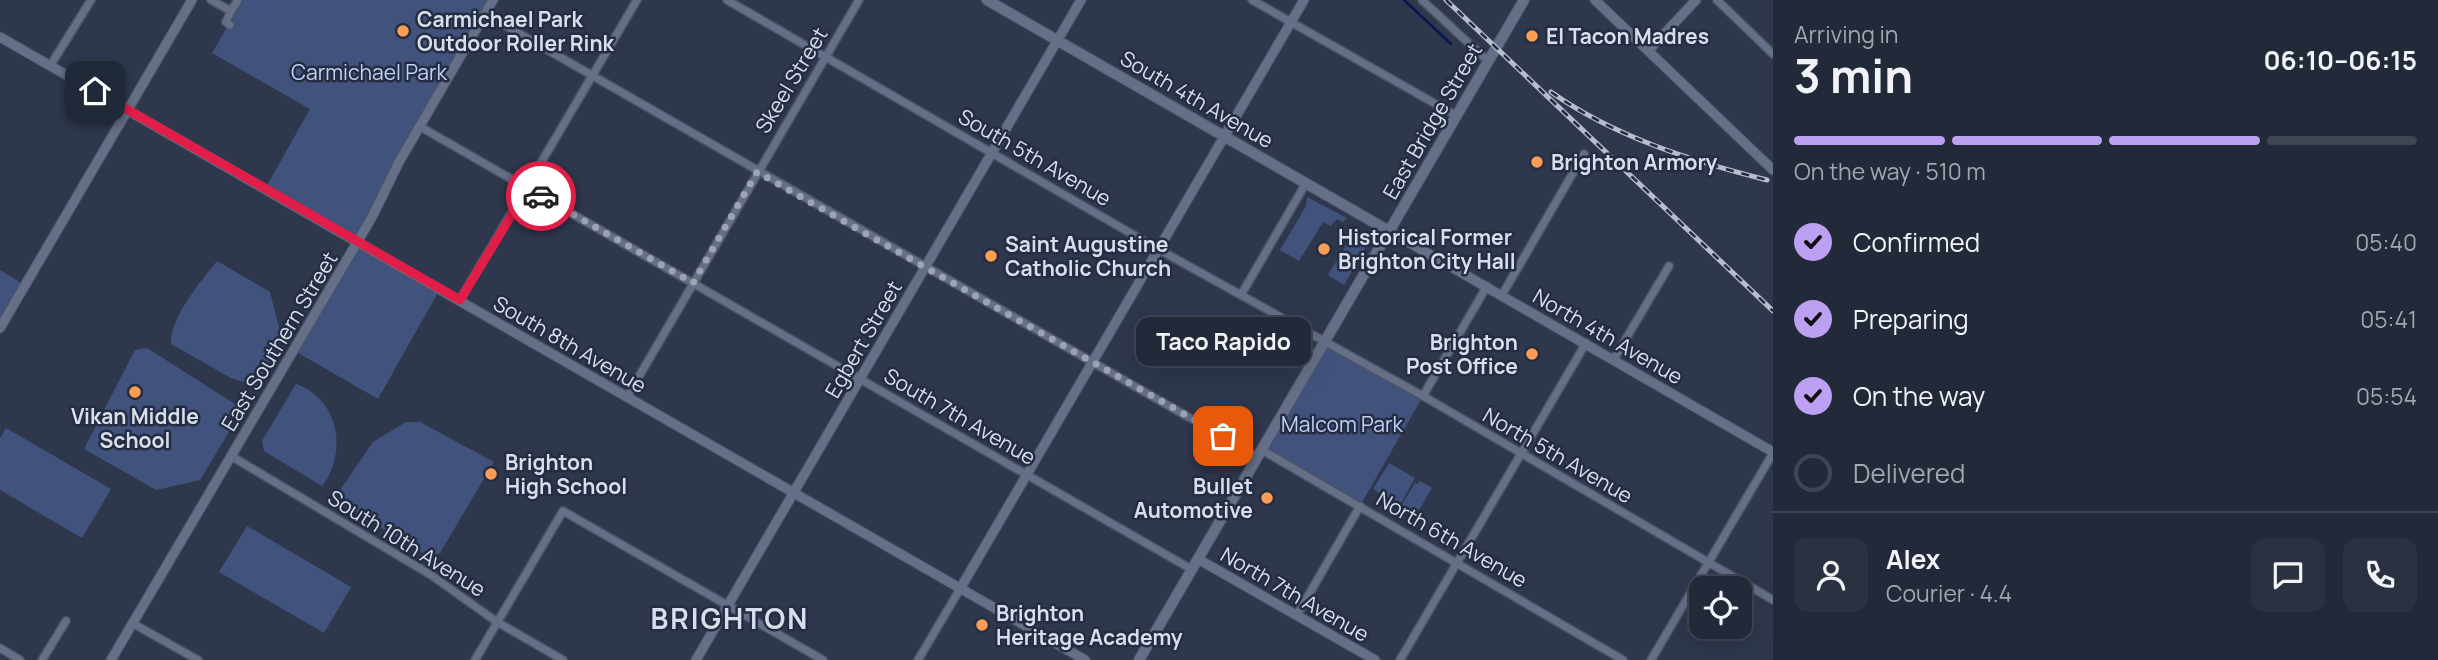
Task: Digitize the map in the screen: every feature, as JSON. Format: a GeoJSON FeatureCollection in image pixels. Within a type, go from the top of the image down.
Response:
{"type":"FeatureCollection","features":[{"type":"Feature","properties":{"kind":"main road","name":"South 4th Avenue"},"geometry":{"type":"LineString","coordinates":[[987,0],[1389,231]]}},
{"type":"Feature","properties":{"kind":"main road","name":"East Bridge Street"},"geometry":{"type":"LineString","coordinates":[[1140,659],[1522,1]]}},
{"type":"Feature","properties":{"kind":"street"},"geometry":{"type":"LineString","coordinates":[[50,66],[91,0]]}},
{"type":"Feature","properties":{"kind":"street"},"geometry":{"type":"LineString","coordinates":[[0,328],[192,0]]}},
{"type":"Feature","properties":{"kind":"street"},"geometry":{"type":"LineString","coordinates":[[211,0],[231,11]]}},
{"type":"Feature","properties":{"kind":"street"},"geometry":{"type":"LineString","coordinates":[[230,25],[226,22],[238,0]]}},
{"type":"Feature","properties":{"kind":"street","name":"East Southern Street"},"geometry":{"type":"LineString","coordinates":[[111,660],[358,242],[419,126],[493,0]]}},
{"type":"Feature","properties":{"kind":"street"},"geometry":{"type":"LineString","coordinates":[[460,300],[637,0]]}},
{"type":"Feature","properties":{"kind":"street","name":"South 5th Avenue"},"geometry":{"type":"LineString","coordinates":[[727,0],[1158,249],[1325,342]]}},
{"type":"Feature","properties":{"kind":"street","name":"Skeel Street"},"geometry":{"type":"LineString","coordinates":[[627,397],[859,0]]}},
{"type":"Feature","properties":{"kind":"street","name":"Egbert Street"},"geometry":{"type":"LineString","coordinates":[[696,660],[1081,0]]}},
{"type":"Feature","properties":{"kind":"street"},"geometry":{"type":"LineString","coordinates":[[1252,0],[1457,116]]}},
{"type":"Feature","properties":{"kind":"street"},"geometry":{"type":"LineString","coordinates":[[918,660],[1304,0]]}},
{"type":"Feature","properties":{"kind":"street"},"geometry":{"type":"LineString","coordinates":[[1422,0],[1489,62]]}},
{"type":"Feature","properties":{"kind":"street"},"geometry":{"type":"LineString","coordinates":[[1595,0],[1773,170]]}},
{"type":"Feature","properties":{"kind":"street"},"geometry":{"type":"LineString","coordinates":[[1648,50],[1696,0]]}},
{"type":"Feature","properties":{"kind":"street"},"geometry":{"type":"LineString","coordinates":[[1717,0],[1773,54]]}},
{"type":"Feature","properties":{"kind":"street","name":"North 6th Avenue"},"geometry":{"type":"LineString","coordinates":[[485,14],[757,172],[1092,361],[1360,506],[1623,660]]}},
{"type":"Feature","properties":{"kind":"street","name":"South 8th Avenue"},"geometry":{"type":"LineString","coordinates":[[0,37],[1086,660]]}},
{"type":"Feature","properties":{"kind":"street","name":"South 7th Avenue"},"geometry":{"type":"LineString","coordinates":[[419,126],[1191,569]]}},
{"type":"Feature","properties":{"kind":"street"},"geometry":{"type":"LineString","coordinates":[[1502,295],[1584,154]]}},
{"type":"Feature","properties":{"kind":"street"},"geometry":{"type":"LineString","coordinates":[[1241,295],[1306,183]]}},
{"type":"Feature","properties":{"kind":"street","name":"North 4th Avenue"},"geometry":{"type":"LineString","coordinates":[[1389,231],[1773,452]]}},
{"type":"Feature","properties":{"kind":"street"},"geometry":{"type":"LineString","coordinates":[[1614,359],[1669,266]]}},
{"type":"Feature","properties":{"kind":"street"},"geometry":{"type":"LineString","coordinates":[[1423,396],[1487,286]]}},
{"type":"Feature","properties":{"kind":"street","name":"North 5th Avenue"},"geometry":{"type":"LineString","coordinates":[[1325,342],[1423,396],[1773,600]]}},
{"type":"Feature","properties":{"kind":"street"},"geometry":{"type":"LineString","coordinates":[[1400,660],[1586,343]]}},
{"type":"Feature","properties":{"kind":"street"},"geometry":{"type":"LineString","coordinates":[[1651,660],[1773,452]]}},
{"type":"Feature","properties":{"kind":"street","name":"South 10th Avenue"},"geometry":{"type":"LineString","coordinates":[[231,456],[431,575],[498,622],[563,660]]}},
{"type":"Feature","properties":{"kind":"street"},"geometry":{"type":"LineString","coordinates":[[1297,615],[1360,506]]}},
{"type":"Feature","properties":{"kind":"street"},"geometry":{"type":"LineString","coordinates":[[475,660],[564,511],[823,660]]}},
{"type":"Feature","properties":{"kind":"street","name":"North 7th Avenue"},"geometry":{"type":"LineString","coordinates":[[1198,559],[1375,660]]}},
{"type":"Feature","properties":{"kind":"street"},"geometry":{"type":"LineString","coordinates":[[42,660],[65,621]]}},
{"type":"Feature","properties":{"kind":"street"},"geometry":{"type":"LineString","coordinates":[[132,623],[198,660]]}},
{"type":"Feature","properties":{"kind":"street"},"geometry":{"type":"LineString","coordinates":[[0,648],[20,660]]}},
{"type":"Feature","properties":{"kind":"green space","name":"Carmichael Park"},"geometry":{"type":"Polygon","coordinates":[[[243,0],[493,0],[358,241],[440,289],[378,399],[293,350],[357,242],[265,189],[310,109],[212,53],[243,0]]]}},
{"type":"Feature","properties":{"kind":"green space"},"geometry":{"type":"Polygon","coordinates":[[[1307,197],[1347,218],[1343,222],[1337,219],[1331,226],[1323,222],[1299,261],[1280,250],[1306,206],[1307,197]]]}},
{"type":"Feature","properties":{"kind":"green space"},"geometry":{"type":"Polygon","coordinates":[[[1353,234],[1367,245],[1344,285],[1328,275],[1353,234]]]}},
{"type":"Feature","properties":{"kind":"green space"},"geometry":{"type":"Polygon","coordinates":[[[217,261],[270,292],[282,339],[256,386],[231,378],[171,344],[180,312],[217,261]]]}},
{"type":"Feature","properties":{"kind":"green space"},"geometry":{"type":"Polygon","coordinates":[[[0,270],[25,285],[0,328],[0,270]]]}},
{"type":"Feature","properties":{"kind":"green space","name":"Malcom Park"},"geometry":{"type":"Polygon","coordinates":[[[1325,342],[1423,396],[1360,506],[1262,450],[1325,342]]]}},
{"type":"Feature","properties":{"kind":"green space"},"geometry":{"type":"Polygon","coordinates":[[[147,348],[243,409],[200,480],[156,490],[84,449],[135,350],[147,348]]]}},
{"type":"Feature","properties":{"kind":"green space"},"geometry":{"type":"Polygon","coordinates":[[[296,384],[311,391],[322,401],[335,428],[335,458],[322,486],[264,451],[262,441],[296,384]]]}},
{"type":"Feature","properties":{"kind":"green space"},"geometry":{"type":"Polygon","coordinates":[[[406,422],[420,422],[494,462],[440,553],[429,557],[334,499],[373,442],[406,422]]]}},
{"type":"Feature","properties":{"kind":"green space"},"geometry":{"type":"Polygon","coordinates":[[[6,428],[111,489],[82,538],[0,490],[0,438],[6,428]]]}},
{"type":"Feature","properties":{"kind":"green space"},"geometry":{"type":"Polygon","coordinates":[[[1389,463],[1415,478],[1400,505],[1373,489],[1389,463]]]}},
{"type":"Feature","properties":{"kind":"green space"},"geometry":{"type":"Polygon","coordinates":[[[1420,481],[1432,488],[1416,515],[1401,506],[1415,483],[1420,481]]]}},
{"type":"Feature","properties":{"kind":"green space"},"geometry":{"type":"Polygon","coordinates":[[[247,526],[351,587],[324,633],[219,572],[247,526]]]}},
{"type":"Feature","properties":{"kind":"waterway"},"geometry":{"type":"LineString","coordinates":[[1404,0],[1451,44]]}},
{"type":"Feature","properties":{"kind":"railway"},"geometry":{"type":"LineString","coordinates":[[1446,0],[1773,311]]}},
{"type":"Feature","properties":{"kind":"railway"},"geometry":{"type":"LineString","coordinates":[[1551,92],[1628,135],[1683,156],[1767,180]]}},
{"type":"Feature","properties":{"kind":"way so far"},"geometry":{"type":"LineString","coordinates":[[541,196],[693,283],[757,172],[1223,436]]}},
{"type":"Feature","properties":{"kind":"place","name":"Carmichael Park Outdoor Roller Rink"},"geometry":{"type":"Point","coordinates":[403,31]}},
{"type":"Feature","properties":{"kind":"place","name":"El Tacon Madres"},"geometry":{"type":"Point","coordinates":[1532,36]}},
{"type":"Feature","properties":{"kind":"place","name":"Brighton Armory"},"geometry":{"type":"Point","coordinates":[1537,162]}},
{"type":"Feature","properties":{"kind":"place","name":"Historical Former Brighton City Hall"},"geometry":{"type":"Point","coordinates":[1324,249]}},
{"type":"Feature","properties":{"kind":"place","name":"Saint Augustine Catholic Church"},"geometry":{"type":"Point","coordinates":[991,256]}},
{"type":"Feature","properties":{"kind":"place","name":"Brighton Post Office"},"geometry":{"type":"Point","coordinates":[1532,354]}},
{"type":"Feature","properties":{"kind":"place","name":"Vikan Middle School"},"geometry":{"type":"Point","coordinates":[135,392]}},
{"type":"Feature","properties":{"kind":"place","name":"Taco Rapido"},"geometry":{"type":"Point","coordinates":[1223,436]}},
{"type":"Feature","properties":{"kind":"place","name":"Brighton High School"},"geometry":{"type":"Point","coordinates":[491,474]}},
{"type":"Feature","properties":{"kind":"place","name":"Bullet Automotive"},"geometry":{"type":"Point","coordinates":[1267,498]}},
{"type":"Feature","properties":{"kind":"place","name":"Brighton Heritage Academy"},"geometry":{"type":"Point","coordinates":[982,625]}},
{"type":"Feature","properties":{"kind":"district","name":"BRIGHTON"},"geometry":{"type":"Point","coordinates":[730,618]}},
{"type":"Feature","properties":{"kind":"route"},"geometry":{"type":"LineString","coordinates":[[95,91],[460,300],[528,188],[541,196]]}}]}
